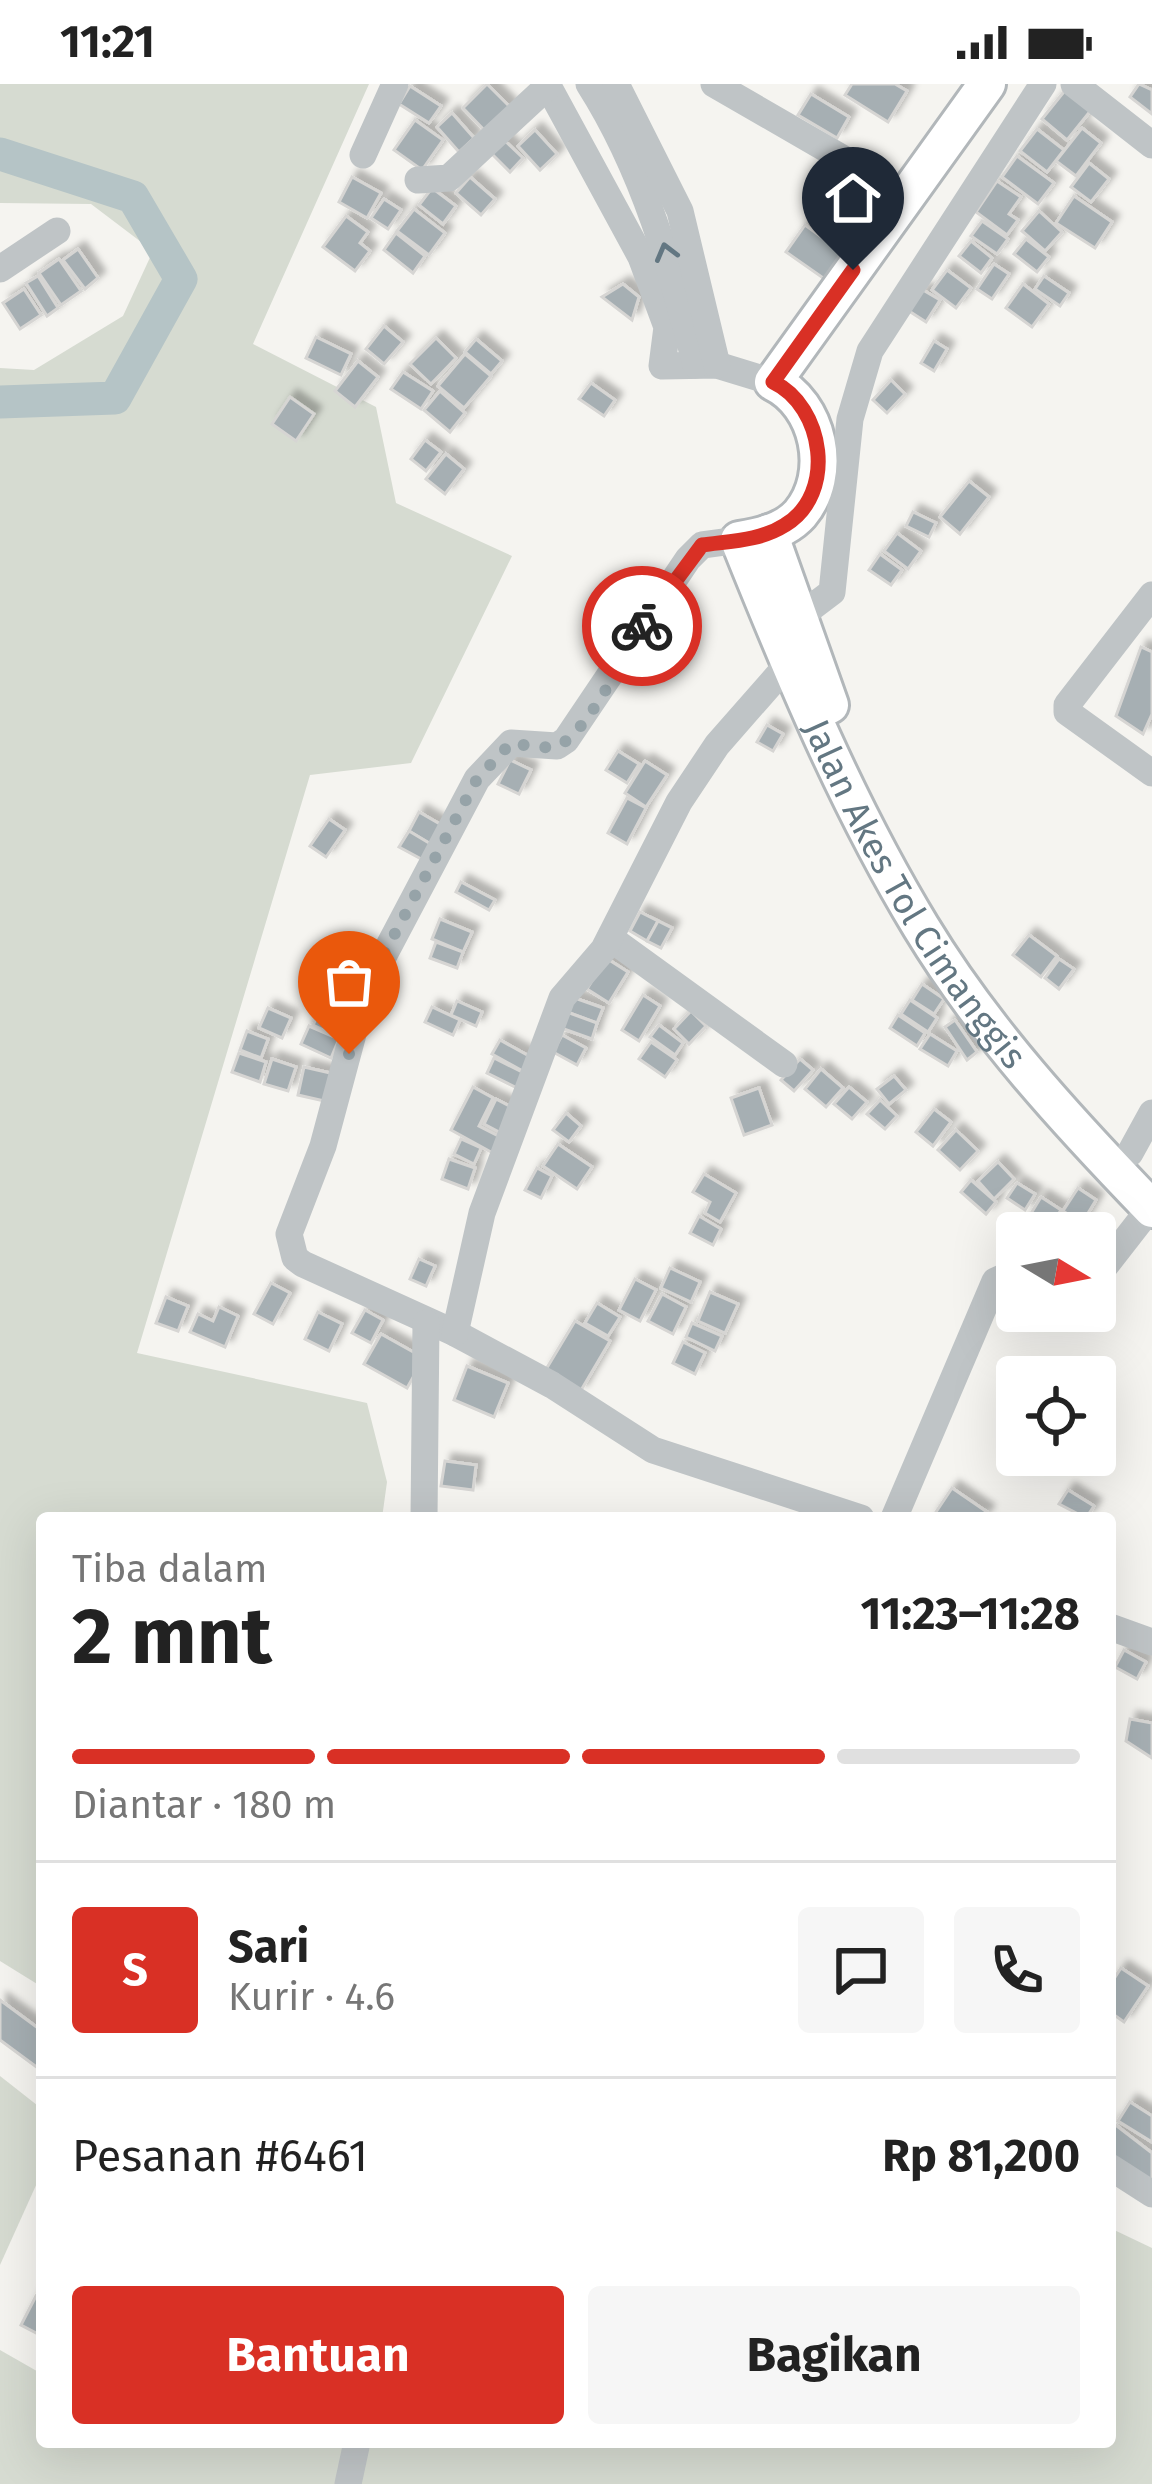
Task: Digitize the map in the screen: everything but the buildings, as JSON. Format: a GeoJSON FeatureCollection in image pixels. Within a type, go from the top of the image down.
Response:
{"type":"FeatureCollection","features":[{"type":"Feature","properties":{"kind":"main road"},"geometry":{"type":"LineString","coordinates":[[783,388],[905,195],[987,84]]}},
{"type":"Feature","properties":{"kind":"main road"},"geometry":{"type":"LineString","coordinates":[[783,388],[1016,84]]}},
{"type":"Feature","properties":{"kind":"main road"},"geometry":{"type":"LineString","coordinates":[[754,536],[800,514],[817,478],[816,438],[783,388]]}},
{"type":"Feature","properties":{"kind":"main road","name":"Jalan Akes Tol Cimanggis"},"geometry":{"type":"LineString","coordinates":[[754,536],[799,617],[835,721],[938,915],[1079,1116],[1151,1208]]}},
{"type":"Feature","properties":{"kind":"main road","name":"Jalan Akes Tol Cimanggis"},"geometry":{"type":"LineString","coordinates":[[754,536],[788,664],[878,853],[923,932],[1001,1041],[1079,1116],[1141,1164]]}},
{"type":"Feature","properties":{"kind":"street"},"geometry":{"type":"LineString","coordinates":[[363,155],[395,84]]}},
{"type":"Feature","properties":{"kind":"street"},"geometry":{"type":"LineString","coordinates":[[589,84],[634,163],[706,365]]}},
{"type":"Feature","properties":{"kind":"street"},"geometry":{"type":"LineString","coordinates":[[616,84],[680,211],[706,365]]}},
{"type":"Feature","properties":{"kind":"street"},"geometry":{"type":"LineString","coordinates":[[714,84],[905,195]]}},
{"type":"Feature","properties":{"kind":"street"},"geometry":{"type":"LineString","coordinates":[[799,617],[832,592],[850,419],[869,351],[1043,84]]}},
{"type":"Feature","properties":{"kind":"street"},"geometry":{"type":"LineString","coordinates":[[1074,84],[1152,145]]}},
{"type":"Feature","properties":{"kind":"street"},"geometry":{"type":"LineString","coordinates":[[418,180],[449,178],[548,85],[641,257],[667,328],[662,366],[706,365],[783,388]]}},
{"type":"Feature","properties":{"kind":"street"},"geometry":{"type":"LineString","coordinates":[[0,269],[57,231]]}},
{"type":"Feature","properties":{"kind":"street"},"geometry":{"type":"LineString","coordinates":[[754,536],[702,545],[688,559],[566,740],[557,746],[511,743],[488,765],[364,993],[323,1146],[289,1234],[290,1247],[303,1264],[552,1385],[652,1450],[843,1512]]}},
{"type":"Feature","properties":{"kind":"street"},"geometry":{"type":"LineString","coordinates":[[1152,595],[1066,712],[1152,772]]}},
{"type":"Feature","properties":{"kind":"street"},"geometry":{"type":"LineString","coordinates":[[455,1334],[482,1213],[562,998],[610,938],[679,802],[729,730],[788,664]]}},
{"type":"Feature","properties":{"kind":"street"},"geometry":{"type":"LineString","coordinates":[[610,938],[784,1064]]}},
{"type":"Feature","properties":{"kind":"street"},"geometry":{"type":"LineString","coordinates":[[1141,1164],[1152,1113]]}},
{"type":"Feature","properties":{"kind":"street"},"geometry":{"type":"LineString","coordinates":[[1116,1252],[1151,1208]]}},
{"type":"Feature","properties":{"kind":"street"},"geometry":{"type":"LineString","coordinates":[[897,1512],[996,1281]]}},
{"type":"Feature","properties":{"kind":"street"},"geometry":{"type":"LineString","coordinates":[[424,1512],[426,1323]]}},
{"type":"Feature","properties":{"kind":"street"},"geometry":{"type":"LineString","coordinates":[[1116,1630],[1152,1642]]}},
{"type":"Feature","properties":{"kind":"street"},"geometry":{"type":"LineString","coordinates":[[1116,2171],[1152,2194]]}},
{"type":"Feature","properties":{"kind":"street"},"geometry":{"type":"LineString","coordinates":[[348,2484],[356,2448]]}},
{"type":"Feature","properties":{"kind":"shaded area"},"geometry":{"type":"Polygon","coordinates":[[[0,84],[369,84],[253,344],[376,407],[396,503],[512,556],[411,763],[310,775],[137,1353],[367,1403],[387,1482],[383,1512],[36,1512],[36,1983],[0,1961],[0,368],[34,370],[123,316],[153,251],[91,204],[0,203],[0,84]]]}},
{"type":"Feature","properties":{"kind":"shaded area"},"geometry":{"type":"Polygon","coordinates":[[[0,2076],[36,2104],[36,2185],[0,2265],[0,2076]]]}},
{"type":"Feature","properties":{"kind":"shaded area"},"geometry":{"type":"Polygon","coordinates":[[[1116,2231],[1152,2248],[1152,2484],[0,2484],[0,2350],[36,2371],[36,2448],[1116,2448],[1116,2231]]]}},
{"type":"Feature","properties":{"kind":"waterway"},"geometry":{"type":"LineString","coordinates":[[0,154],[133,197],[181,279],[115,398],[0,402]]}},
{"type":"Feature","properties":{"kind":"way so far"},"geometry":{"type":"LineString","coordinates":[[349,1054],[364,993],[477,779],[511,743],[557,746],[566,740],[599,698],[642,626]]}},
{"type":"Feature","properties":{"kind":"route"},"geometry":{"type":"LineString","coordinates":[[642,626],[702,545],[758,537],[800,514],[817,478],[816,438],[793,393],[773,382],[853,270]]}}]}
